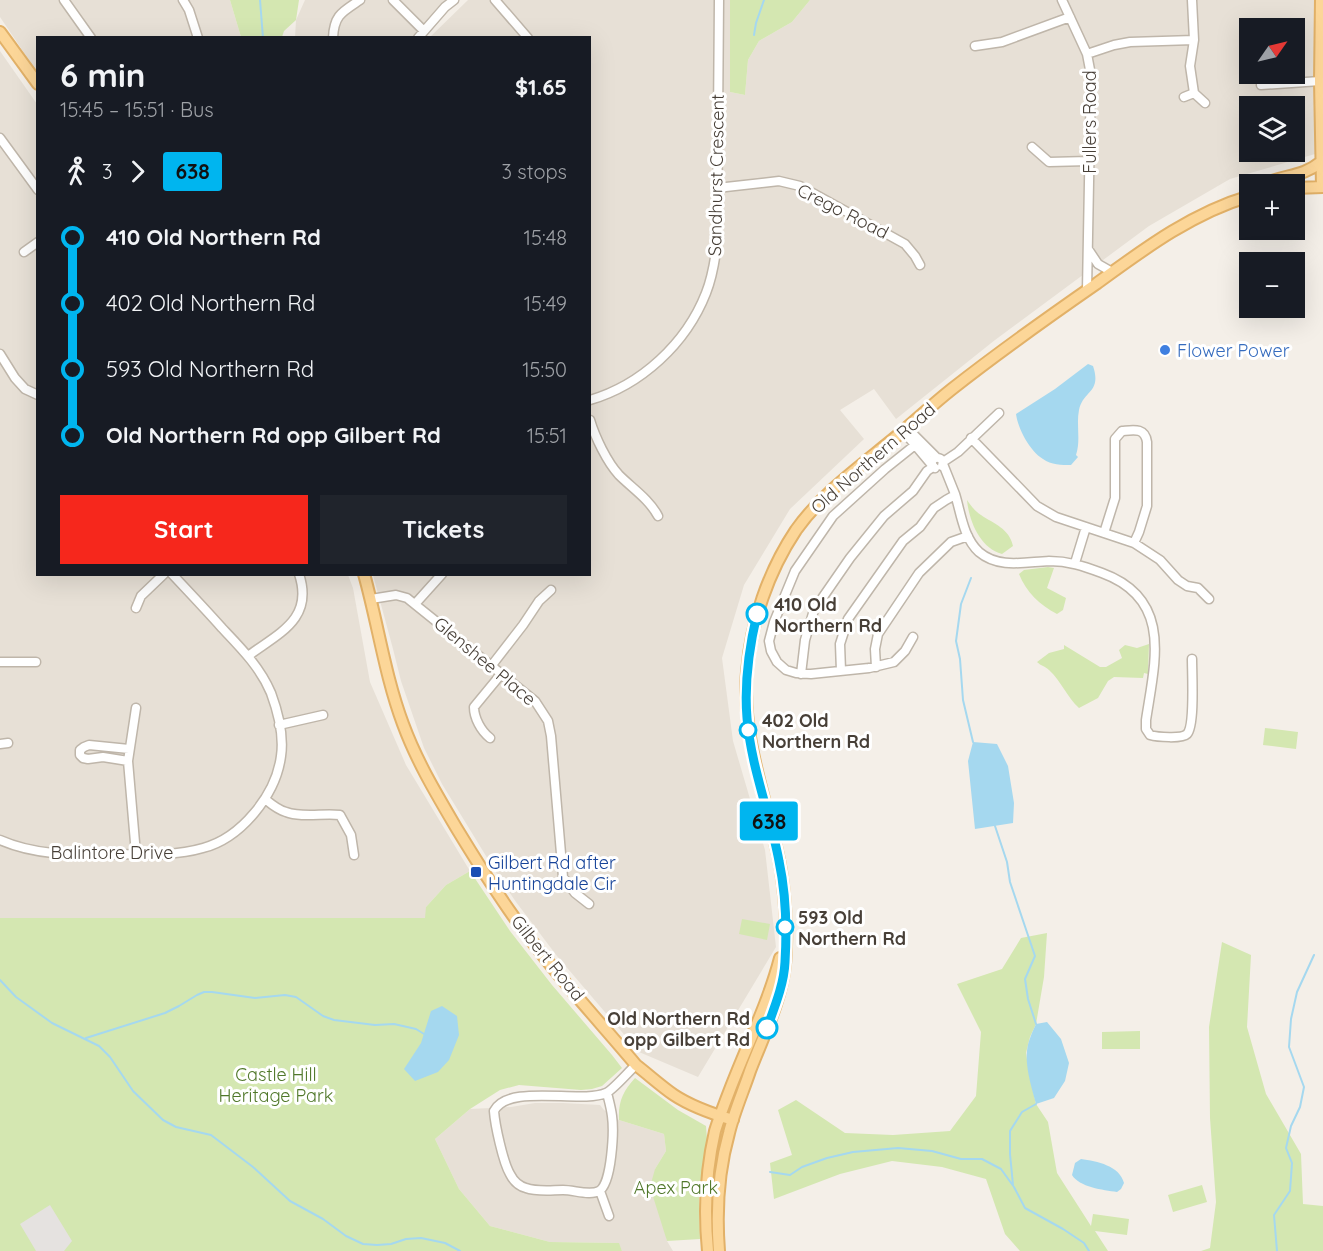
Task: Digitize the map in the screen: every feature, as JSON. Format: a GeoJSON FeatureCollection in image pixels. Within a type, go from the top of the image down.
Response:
{"type":"FeatureCollection","features":[{"type":"Feature","properties":{"kind":"main road"},"geometry":{"type":"LineString","coordinates":[[1305,188],[1322,187],[1321,0]]}},
{"type":"Feature","properties":{"kind":"main road"},"geometry":{"type":"LineString","coordinates":[[0,32],[36,81]]}},
{"type":"Feature","properties":{"kind":"main road"},"geometry":{"type":"LineString","coordinates":[[1300,174],[1321,162]]}},
{"type":"Feature","properties":{"kind":"main road","name":"Old Northern Road"},"geometry":{"type":"LineString","coordinates":[[719,1251],[718,1198],[724,1157],[733,1120],[779,994],[785,962],[785,906],[779,862],[755,765],[747,719],[746,677],[758,612],[781,555],[798,528],[820,502],[950,390],[1112,272],[1182,225],[1239,199]]}},
{"type":"Feature","properties":{"kind":"main road","name":"Gilbert Road"},"geometry":{"type":"LineString","coordinates":[[365,576],[390,685],[403,725],[424,773],[509,911],[636,1065],[675,1096],[698,1108],[733,1120]]}},
{"type":"Feature","properties":{"kind":"main road","name":"Old Northern Road"},"geometry":{"type":"LineString","coordinates":[[708,1251],[706,1212],[709,1165],[716,1131],[773,982],[785,943]]}},
{"type":"Feature","properties":{"kind":"street"},"geometry":{"type":"LineString","coordinates":[[64,0],[90,36]]}},
{"type":"Feature","properties":{"kind":"street"},"geometry":{"type":"LineString","coordinates":[[183,0],[189,10],[197,36]]}},
{"type":"Feature","properties":{"kind":"street"},"geometry":{"type":"LineString","coordinates":[[333,36],[334,23],[344,11],[360,0]]}},
{"type":"Feature","properties":{"kind":"street"},"geometry":{"type":"LineString","coordinates":[[393,0],[421,34],[454,0]]}},
{"type":"Feature","properties":{"kind":"street"},"geometry":{"type":"LineString","coordinates":[[495,0],[526,36]]}},
{"type":"Feature","properties":{"kind":"street","name":"Sandhurst Crescent"},"geometry":{"type":"LineString","coordinates":[[591,400],[620,389],[649,369],[676,343],[697,312],[706,292],[715,261],[718,227],[719,0]]}},
{"type":"Feature","properties":{"kind":"street","name":"Fullers Road"},"geometry":{"type":"LineString","coordinates":[[1062,0],[1087,54],[1091,75],[1087,290]]}},
{"type":"Feature","properties":{"kind":"street"},"geometry":{"type":"LineString","coordinates":[[1192,0],[1194,40],[1190,66],[1194,93],[1205,103]]}},
{"type":"Feature","properties":{"kind":"street"},"geometry":{"type":"LineString","coordinates":[[975,46],[1002,42],[1070,17]]}},
{"type":"Feature","properties":{"kind":"street"},"geometry":{"type":"LineString","coordinates":[[1087,54],[1131,42],[1194,40]]}},
{"type":"Feature","properties":{"kind":"street"},"geometry":{"type":"LineString","coordinates":[[1261,85],[1320,81]]}},
{"type":"Feature","properties":{"kind":"street"},"geometry":{"type":"LineString","coordinates":[[1185,97],[1194,93]]}},
{"type":"Feature","properties":{"kind":"street"},"geometry":{"type":"LineString","coordinates":[[0,138],[36,187]]}},
{"type":"Feature","properties":{"kind":"street"},"geometry":{"type":"LineString","coordinates":[[1032,147],[1049,162],[1089,161]]}},
{"type":"Feature","properties":{"kind":"street"},"geometry":{"type":"LineString","coordinates":[[0,157],[9,151]]}},
{"type":"Feature","properties":{"kind":"street","name":"Crego Road"},"geometry":{"type":"LineString","coordinates":[[717,188],[779,181],[800,186],[905,244],[920,265]]}},
{"type":"Feature","properties":{"kind":"street"},"geometry":{"type":"LineString","coordinates":[[24,252],[36,243]]}},
{"type":"Feature","properties":{"kind":"street"},"geometry":{"type":"LineString","coordinates":[[1088,249],[1098,264],[1112,272]]}},
{"type":"Feature","properties":{"kind":"street"},"geometry":{"type":"LineString","coordinates":[[0,354],[15,378],[25,389],[36,394]]}},
{"type":"Feature","properties":{"kind":"street"},"geometry":{"type":"LineString","coordinates":[[801,674],[805,640],[814,610],[844,567],[884,516],[913,492],[927,471],[958,452],[999,413]]}},
{"type":"Feature","properties":{"kind":"street"},"geometry":{"type":"LineString","coordinates":[[591,423],[595,437],[617,472],[653,507],[658,516]]}},
{"type":"Feature","properties":{"kind":"street"},"geometry":{"type":"LineString","coordinates":[[907,428],[910,439],[915,445],[939,463]]}},
{"type":"Feature","properties":{"kind":"street"},"geometry":{"type":"LineString","coordinates":[[907,428],[939,463],[947,476],[968,536],[980,553],[987,558],[1009,564],[1050,561],[1075,563],[1113,577],[1135,592],[1148,610],[1155,639],[1155,666],[1146,720],[1146,729],[1150,735],[1156,737],[1183,736],[1188,733],[1192,716],[1192,659]]}},
{"type":"Feature","properties":{"kind":"street"},"geometry":{"type":"LineString","coordinates":[[1104,533],[1115,498],[1116,436],[1122,431],[1139,430],[1143,432],[1147,442],[1147,506],[1134,543]]}},
{"type":"Feature","properties":{"kind":"street"},"geometry":{"type":"LineString","coordinates":[[971,438],[1036,506],[1052,516],[1134,543],[1160,561],[1178,580],[1187,586],[1198,588],[1209,599]]}},
{"type":"Feature","properties":{"kind":"street"},"geometry":{"type":"LineString","coordinates":[[914,637],[894,662],[876,667],[801,674],[786,670],[777,662],[769,641],[784,595],[795,571],[833,516],[915,445]]}},
{"type":"Feature","properties":{"kind":"street"},"geometry":{"type":"LineString","coordinates":[[842,670],[840,644],[848,619],[903,541],[920,527],[934,508],[955,495]]}},
{"type":"Feature","properties":{"kind":"street"},"geometry":{"type":"LineString","coordinates":[[1075,563],[1086,527]]}},
{"type":"Feature","properties":{"kind":"street"},"geometry":{"type":"LineString","coordinates":[[876,667],[875,649],[878,634],[919,573],[952,542],[968,536]]}},
{"type":"Feature","properties":{"kind":"street"},"geometry":{"type":"LineString","coordinates":[[136,608],[141,596],[162,576]]}},
{"type":"Feature","properties":{"kind":"street","name":"Balintore Drive"},"geometry":{"type":"LineString","coordinates":[[0,840],[13,846],[51,853],[174,854],[204,848],[228,837],[251,818],[265,799],[277,773],[282,741],[270,693],[264,679],[248,656],[174,576]]}},
{"type":"Feature","properties":{"kind":"street"},"geometry":{"type":"LineString","coordinates":[[248,656],[297,616],[302,604],[303,586],[300,576]]}},
{"type":"Feature","properties":{"kind":"street"},"geometry":{"type":"LineString","coordinates":[[416,604],[440,576]]}},
{"type":"Feature","properties":{"kind":"street"},"geometry":{"type":"LineString","coordinates":[[492,665],[539,601],[551,591]]}},
{"type":"Feature","properties":{"kind":"street","name":"Glenshee Place"},"geometry":{"type":"LineString","coordinates":[[371,599],[396,595],[407,598],[535,700],[548,721],[552,736],[563,877],[575,893],[589,904]]}},
{"type":"Feature","properties":{"kind":"street"},"geometry":{"type":"LineString","coordinates":[[0,662],[36,662]]}},
{"type":"Feature","properties":{"kind":"street"},"geometry":{"type":"LineString","coordinates":[[490,738],[480,728],[474,707],[502,674]]}},
{"type":"Feature","properties":{"kind":"street"},"geometry":{"type":"LineString","coordinates":[[136,708],[128,761],[136,854]]}},
{"type":"Feature","properties":{"kind":"street"},"geometry":{"type":"LineString","coordinates":[[279,725],[323,715]]}},
{"type":"Feature","properties":{"kind":"street"},"geometry":{"type":"LineString","coordinates":[[128,761],[103,757],[83,758],[80,750],[89,745],[129,749]]}},
{"type":"Feature","properties":{"kind":"street"},"geometry":{"type":"LineString","coordinates":[[265,799],[284,812],[299,815],[328,813],[340,815],[351,835],[354,855]]}},
{"type":"Feature","properties":{"kind":"street"},"geometry":{"type":"LineString","coordinates":[[607,1093],[612,1115],[611,1149],[608,1178],[600,1191],[590,1193],[568,1190],[531,1190],[519,1185],[510,1175],[506,1164],[494,1111],[498,1104],[544,1095],[585,1096],[607,1093],[636,1065]]}},
{"type":"Feature","properties":{"kind":"street"},"geometry":{"type":"LineString","coordinates":[[600,1191],[609,1216]]}},
{"type":"Feature","properties":{"kind":"shaded area"},"geometry":{"type":"Polygon","coordinates":[[[0,0],[230,0],[241,36],[36,36],[36,71],[0,17],[0,0]]]}},
{"type":"Feature","properties":{"kind":"shaded area"},"geometry":{"type":"Polygon","coordinates":[[[305,0],[445,0],[414,36],[295,36],[296,20],[305,0]]]}},
{"type":"Feature","properties":{"kind":"shaded area"},"geometry":{"type":"Polygon","coordinates":[[[468,0],[730,0],[730,92],[745,95],[748,60],[759,41],[792,22],[810,0],[1315,0],[1315,154],[1305,157],[1305,96],[1239,96],[1239,162],[1288,162],[1247,174],[1239,174],[1239,176],[1230,179],[1149,226],[995,340],[896,419],[874,389],[840,410],[864,439],[790,509],[744,585],[722,658],[733,741],[765,850],[776,947],[698,1077],[639,1052],[557,956],[497,874],[442,784],[424,748],[401,681],[373,576],[591,576],[591,36],[431,36],[468,0]]]}},
{"type":"Feature","properties":{"kind":"shaded area"},"geometry":{"type":"Polygon","coordinates":[[[0,51],[36,103],[36,576],[348,576],[353,588],[370,682],[406,765],[470,871],[446,885],[426,907],[426,918],[0,918],[0,51]]]}},
{"type":"Feature","properties":{"kind":"shaded area"},"geometry":{"type":"Polygon","coordinates":[[[535,1103],[600,1105],[619,1120],[664,1134],[666,1151],[655,1169],[667,1241],[673,1251],[622,1251],[618,1243],[550,1242],[490,1226],[459,1189],[435,1139],[470,1109],[535,1103]]]}},
{"type":"Feature","properties":{"kind":"shaded area"},"geometry":{"type":"Polygon","coordinates":[[[50,1205],[72,1241],[64,1251],[36,1251],[20,1224],[50,1205]]]}},
{"type":"Feature","properties":{"kind":"green space"},"geometry":{"type":"Polygon","coordinates":[[[230,0],[299,0],[296,20],[284,31],[282,36],[241,36],[230,0]]]}},
{"type":"Feature","properties":{"kind":"green space"},"geometry":{"type":"Polygon","coordinates":[[[730,0],[810,0],[792,22],[759,41],[748,60],[745,95],[730,92],[730,0]]]}},
{"type":"Feature","properties":{"kind":"green space"},"geometry":{"type":"Polygon","coordinates":[[[967,500],[979,513],[1005,531],[1013,546],[1002,554],[994,551],[982,540],[973,525],[967,500]]]}},
{"type":"Feature","properties":{"kind":"green space"},"geometry":{"type":"Polygon","coordinates":[[[1054,568],[1047,588],[1066,598],[1063,610],[1057,614],[1034,597],[1019,574],[1024,570],[1054,568]]]}},
{"type":"Feature","properties":{"kind":"green space"},"geometry":{"type":"Polygon","coordinates":[[[1149,644],[1148,674],[1144,673],[1143,678],[1114,677],[1108,681],[1098,698],[1079,708],[1053,674],[1037,662],[1049,653],[1064,649],[1064,645],[1100,667],[1106,667],[1122,658],[1119,650],[1125,645],[1137,648],[1149,644]]]}},
{"type":"Feature","properties":{"kind":"green space"},"geometry":{"type":"Polygon","coordinates":[[[1265,728],[1298,732],[1296,749],[1263,745],[1265,728]]]}},
{"type":"Feature","properties":{"kind":"green space","name":"Castle Hill Heritage Park"},"geometry":{"type":"Polygon","coordinates":[[[470,871],[510,931],[622,1068],[602,1086],[592,1089],[519,1085],[500,1090],[470,1109],[435,1139],[459,1189],[490,1226],[550,1242],[619,1243],[622,1251],[0,1251],[0,918],[425,918],[426,907],[446,885],[470,871]]]}},
{"type":"Feature","properties":{"kind":"green space"},"geometry":{"type":"Polygon","coordinates":[[[742,919],[770,924],[767,940],[739,934],[742,919]]]}},
{"type":"Feature","properties":{"kind":"green space"},"geometry":{"type":"Polygon","coordinates":[[[1047,933],[1044,977],[1036,1024],[1026,1053],[1036,1104],[1048,1122],[1057,1173],[1091,1226],[1093,1214],[1129,1219],[1127,1235],[1095,1231],[1108,1251],[1020,1251],[1005,1234],[986,1179],[942,1167],[892,1161],[840,1174],[774,1199],[770,1163],[792,1155],[778,1110],[796,1100],[845,1133],[893,1135],[950,1131],[976,1096],[981,1032],[957,984],[1002,969],[1021,938],[1047,933]]]}},
{"type":"Feature","properties":{"kind":"green space"},"geometry":{"type":"Polygon","coordinates":[[[1222,942],[1251,955],[1247,1027],[1266,1094],[1301,1154],[1303,1204],[1323,1206],[1323,1251],[1201,1251],[1210,1248],[1216,1202],[1210,1118],[1209,1027],[1222,942]]]}},
{"type":"Feature","properties":{"kind":"green space"},"geometry":{"type":"Polygon","coordinates":[[[1140,1031],[1140,1049],[1102,1049],[1102,1032],[1140,1031]]]}},
{"type":"Feature","properties":{"kind":"green space","name":"Apex Park"},"geometry":{"type":"Polygon","coordinates":[[[635,1078],[678,1110],[706,1126],[707,1139],[699,1196],[700,1239],[667,1241],[650,1187],[655,1169],[666,1151],[664,1134],[619,1120],[622,1097],[635,1078]]]}},
{"type":"Feature","properties":{"kind":"green space"},"geometry":{"type":"Polygon","coordinates":[[[1202,1185],[1207,1202],[1173,1212],[1168,1195],[1202,1185]]]}},
{"type":"Feature","properties":{"kind":"water"},"geometry":{"type":"Polygon","coordinates":[[[1088,364],[1093,366],[1095,381],[1094,387],[1084,398],[1079,410],[1076,455],[1078,457],[1071,465],[1046,461],[1025,439],[1016,414],[1088,364]]]}},
{"type":"Feature","properties":{"kind":"water"},"geometry":{"type":"Polygon","coordinates":[[[973,742],[997,744],[1008,766],[1014,803],[1013,823],[975,829],[968,761],[973,742]]]}},
{"type":"Feature","properties":{"kind":"water"},"geometry":{"type":"Polygon","coordinates":[[[442,1006],[457,1016],[459,1035],[449,1060],[438,1072],[415,1081],[404,1069],[421,1043],[431,1011],[442,1006]]]}},
{"type":"Feature","properties":{"kind":"water"},"geometry":{"type":"Polygon","coordinates":[[[1047,1022],[1061,1039],[1069,1063],[1065,1081],[1054,1098],[1036,1104],[1028,1071],[1027,1051],[1036,1024],[1047,1022]]]}},
{"type":"Feature","properties":{"kind":"water"},"geometry":{"type":"Polygon","coordinates":[[[1081,1159],[1113,1168],[1122,1177],[1124,1183],[1121,1189],[1117,1192],[1098,1189],[1075,1179],[1072,1175],[1075,1163],[1081,1159]]]}},
{"type":"Feature","properties":{"kind":"waterway"},"geometry":{"type":"LineString","coordinates":[[260,0],[263,36]]}},
{"type":"Feature","properties":{"kind":"waterway"},"geometry":{"type":"LineString","coordinates":[[754,35],[764,0]]}},
{"type":"Feature","properties":{"kind":"waterway"},"geometry":{"type":"LineString","coordinates":[[971,578],[961,604],[956,641],[960,659],[963,700],[973,742]]}},
{"type":"Feature","properties":{"kind":"waterway"},"geometry":{"type":"LineString","coordinates":[[995,826],[1007,862],[1010,882],[1035,956],[1025,979],[1028,999],[1036,1024]]}},
{"type":"Feature","properties":{"kind":"waterway"},"geometry":{"type":"LineString","coordinates":[[1277,1251],[1274,1215],[1290,1191],[1292,1163],[1286,1148],[1291,1126],[1300,1107],[1304,1087],[1289,1047],[1291,1019],[1297,992],[1314,955]]}},
{"type":"Feature","properties":{"kind":"waterway"},"geometry":{"type":"LineString","coordinates":[[0,980],[16,997],[52,1023],[99,1046],[110,1057],[133,1091],[163,1120],[176,1127],[211,1135],[253,1167],[290,1201],[323,1219],[346,1236],[363,1244],[377,1245],[421,1238],[445,1243],[460,1251]]}},
{"type":"Feature","properties":{"kind":"waterway"},"geometry":{"type":"LineString","coordinates":[[86,1038],[165,1013],[204,992],[255,998],[285,995],[296,997],[323,1016],[334,1020],[375,1025],[394,1024],[416,1029],[424,1034]]}},
{"type":"Feature","properties":{"kind":"waterway"},"geometry":{"type":"LineString","coordinates":[[1013,1185],[1010,1131],[1022,1112],[1036,1104]]}},
{"type":"Feature","properties":{"kind":"waterway"},"geometry":{"type":"LineString","coordinates":[[770,1172],[790,1175],[802,1167],[827,1158],[853,1152],[898,1148],[932,1151],[961,1159],[982,1159],[1001,1169],[1025,1208],[1084,1243],[1089,1251]]}},
{"type":"Feature","properties":{"kind":"bus line","name":"638"},"geometry":{"type":"LineString","coordinates":[[757,614],[746,677],[747,719],[755,765],[779,862],[785,915],[784,970],[779,994],[767,1028]]}},
{"type":"Feature","properties":{"kind":"place","name":"Flower Power"},"geometry":{"type":"Point","coordinates":[1165,350]}},
{"type":"Feature","properties":{"kind":"place","name":"410 Old Northern Rd"},"geometry":{"type":"Point","coordinates":[757,614]}},
{"type":"Feature","properties":{"kind":"place","name":"402 Old Northern Rd"},"geometry":{"type":"Point","coordinates":[748,730]}},
{"type":"Feature","properties":{"kind":"place","name":"Gilbert Rd after Huntingdale Cir"},"geometry":{"type":"Point","coordinates":[476,872]}},
{"type":"Feature","properties":{"kind":"place","name":"593 Old Northern Rd"},"geometry":{"type":"Point","coordinates":[785,927]}},
{"type":"Feature","properties":{"kind":"place","name":"Old Northern Rd opp Gilbert Rd"},"geometry":{"type":"Point","coordinates":[767,1028]}}]}
